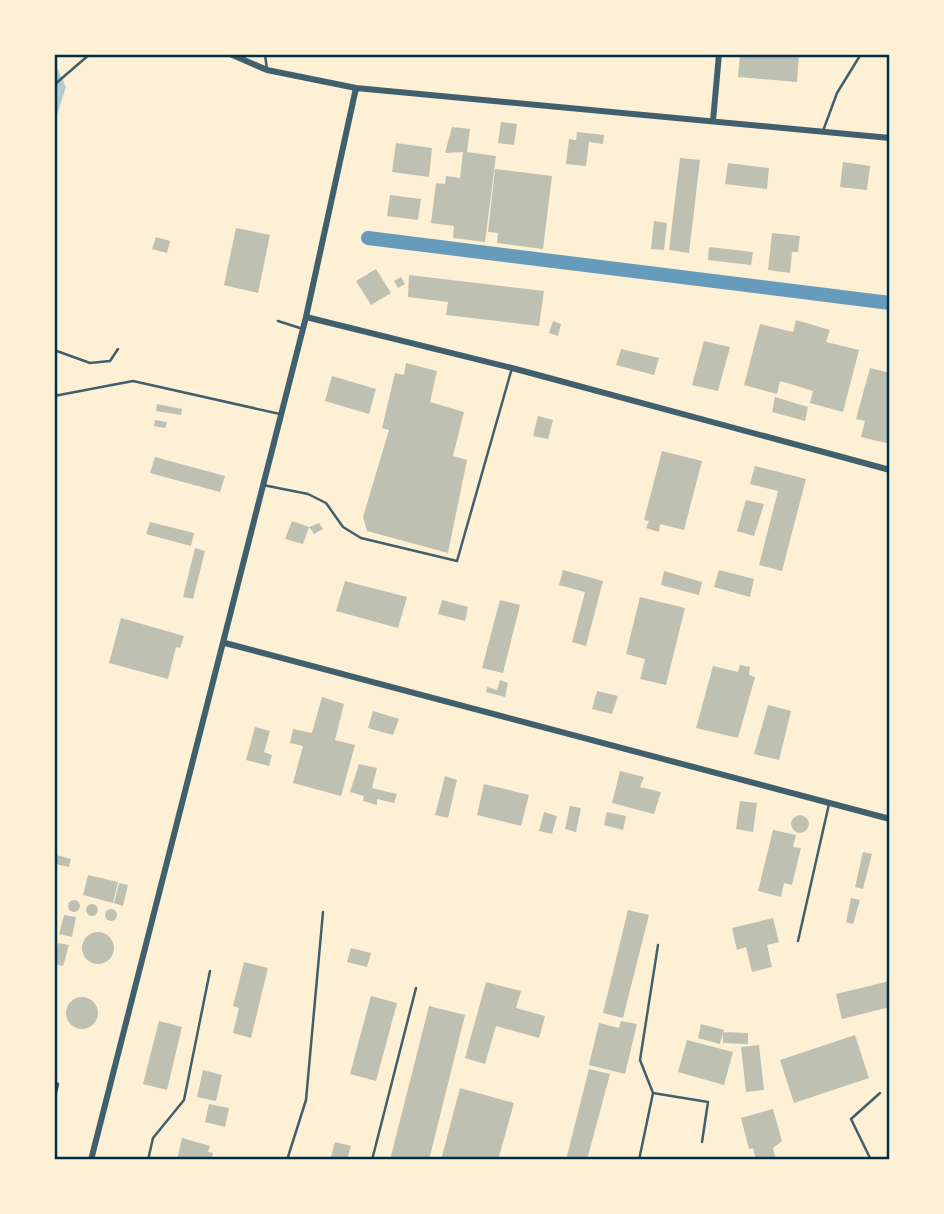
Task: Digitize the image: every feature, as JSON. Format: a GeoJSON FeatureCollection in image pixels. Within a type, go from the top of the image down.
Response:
{"type":"FeatureCollection","features":[{"type":"Feature","properties":{"kind":"street"},"geometry":{"type":"LineString","coordinates":[[230,54],[267,70],[356,88],[890,138]]}},
{"type":"Feature","properties":{"kind":"street"},"geometry":{"type":"LineString","coordinates":[[713,121],[719,54]]}},
{"type":"Feature","properties":{"kind":"street"},"geometry":{"type":"LineString","coordinates":[[91,1160],[306,317],[356,88]]}},
{"type":"Feature","properties":{"kind":"street"},"geometry":{"type":"LineString","coordinates":[[306,317],[512,368],[890,470]]}},
{"type":"Feature","properties":{"kind":"street"},"geometry":{"type":"LineString","coordinates":[[225,643],[889,819]]}},
{"type":"Feature","properties":{"kind":"lane"},"geometry":{"type":"LineString","coordinates":[[54,85],[90,54]]}},
{"type":"Feature","properties":{"kind":"lane"},"geometry":{"type":"LineString","coordinates":[[265,54],[267,70]]}},
{"type":"Feature","properties":{"kind":"lane"},"geometry":{"type":"LineString","coordinates":[[824,131],[837,93],[861,54]]}},
{"type":"Feature","properties":{"kind":"lane"},"geometry":{"type":"LineString","coordinates":[[278,321],[303,329]]}},
{"type":"Feature","properties":{"kind":"lane"},"geometry":{"type":"LineString","coordinates":[[54,350],[90,363],[110,361],[118,349]]}},
{"type":"Feature","properties":{"kind":"lane"},"geometry":{"type":"LineString","coordinates":[[263,485],[308,494],[326,503],[343,527],[361,538],[457,561],[512,368]]}},
{"type":"Feature","properties":{"kind":"lane"},"geometry":{"type":"LineString","coordinates":[[54,396],[132,380],[281,414]]}},
{"type":"Feature","properties":{"kind":"lane"},"geometry":{"type":"LineString","coordinates":[[798,941],[829,803]]}},
{"type":"Feature","properties":{"kind":"lane"},"geometry":{"type":"LineString","coordinates":[[889,819],[890,836]]}},
{"type":"Feature","properties":{"kind":"lane"},"geometry":{"type":"LineString","coordinates":[[287,1160],[306,1100],[323,912]]}},
{"type":"Feature","properties":{"kind":"lane"},"geometry":{"type":"LineString","coordinates":[[639,1160],[653,1093],[640,1060],[658,946]]}},
{"type":"Feature","properties":{"kind":"lane"},"geometry":{"type":"LineString","coordinates":[[148,1160],[153,1138],[184,1100],[210,971]]}},
{"type":"Feature","properties":{"kind":"lane"},"geometry":{"type":"LineString","coordinates":[[372,1160],[416,988]]}},
{"type":"Feature","properties":{"kind":"lane"},"geometry":{"type":"LineString","coordinates":[[54,1081],[58,1084],[54,1102]]}},
{"type":"Feature","properties":{"kind":"lane"},"geometry":{"type":"LineString","coordinates":[[653,1093],[708,1102],[702,1142]]}},
{"type":"Feature","properties":{"kind":"lane"},"geometry":{"type":"LineString","coordinates":[[871,1160],[851,1119],[880,1093]]}},
{"type":"Feature","properties":{"kind":"shaded area"},"geometry":{"type":"Polygon","coordinates":[[[54,61],[66,87],[54,124],[54,61]]]}},
{"type":"Feature","properties":{"kind":"building"},"geometry":{"type":"Polygon","coordinates":[[[740,54],[799,54],[797,82],[738,77],[740,54]]]}},
{"type":"Feature","properties":{"kind":"building"},"geometry":{"type":"Polygon","coordinates":[[[501,122],[517,124],[514,145],[498,143],[501,122]]]}},
{"type":"Feature","properties":{"kind":"building"},"geometry":{"type":"Polygon","coordinates":[[[452,127],[470,129],[467,152],[496,156],[485,242],[453,238],[454,226],[431,223],[436,183],[445,184],[446,176],[460,178],[463,152],[445,153],[452,127]]]}},
{"type":"Feature","properties":{"kind":"building"},"geometry":{"type":"Polygon","coordinates":[[[577,132],[604,135],[603,144],[589,142],[586,166],[566,164],[569,139],[576,140],[577,132]]]}},
{"type":"Feature","properties":{"kind":"building"},"geometry":{"type":"Polygon","coordinates":[[[396,143],[432,148],[429,177],[392,172],[396,143]]]}},
{"type":"Feature","properties":{"kind":"building"},"geometry":{"type":"Polygon","coordinates":[[[680,158],[700,160],[689,253],[669,250],[680,158]]]}},
{"type":"Feature","properties":{"kind":"building"},"geometry":{"type":"Polygon","coordinates":[[[843,162],[870,166],[867,190],[840,187],[843,162]]]}},
{"type":"Feature","properties":{"kind":"building"},"geometry":{"type":"Polygon","coordinates":[[[728,163],[769,168],[767,189],[725,184],[728,163]]]}},
{"type":"Feature","properties":{"kind":"building"},"geometry":{"type":"Polygon","coordinates":[[[495,169],[552,176],[543,249],[497,243],[498,233],[488,232],[495,169]]]}},
{"type":"Feature","properties":{"kind":"building"},"geometry":{"type":"Polygon","coordinates":[[[390,195],[421,199],[418,220],[387,216],[390,195]]]}},
{"type":"Feature","properties":{"kind":"building"},"geometry":{"type":"Polygon","coordinates":[[[654,221],[667,223],[664,250],[651,249],[654,221]]]}},
{"type":"Feature","properties":{"kind":"building"},"geometry":{"type":"Polygon","coordinates":[[[236,228],[270,235],[258,293],[224,285],[236,228]]]}},
{"type":"Feature","properties":{"kind":"building"},"geometry":{"type":"Polygon","coordinates":[[[772,233],[800,236],[798,252],[792,252],[790,273],[768,270],[772,233]]]}},
{"type":"Feature","properties":{"kind":"building"},"geometry":{"type":"Polygon","coordinates":[[[156,237],[170,241],[167,253],[152,249],[156,237]]]}},
{"type":"Feature","properties":{"kind":"building"},"geometry":{"type":"Polygon","coordinates":[[[709,247],[753,252],[751,265],[708,260],[709,247]]]}},
{"type":"Feature","properties":{"kind":"building"},"geometry":{"type":"Polygon","coordinates":[[[376,269],[391,293],[371,305],[356,281],[376,269]]]}},
{"type":"Feature","properties":{"kind":"building"},"geometry":{"type":"Polygon","coordinates":[[[409,275],[544,291],[539,326],[446,315],[448,302],[408,297],[409,275]]]}},
{"type":"Feature","properties":{"kind":"building"},"geometry":{"type":"Polygon","coordinates":[[[401,277],[405,284],[398,288],[394,281],[401,277]]]}},
{"type":"Feature","properties":{"kind":"building"},"geometry":{"type":"Polygon","coordinates":[[[796,320],[830,330],[826,342],[859,350],[843,412],[810,403],[813,391],[780,381],[777,394],[744,385],[760,324],[793,332],[796,320]]]}},
{"type":"Feature","properties":{"kind":"building"},"geometry":{"type":"Polygon","coordinates":[[[553,321],[561,324],[558,336],[549,333],[553,321]]]}},
{"type":"Feature","properties":{"kind":"building"},"geometry":{"type":"Polygon","coordinates":[[[704,341],[730,347],[718,391],[692,385],[704,341]]]}},
{"type":"Feature","properties":{"kind":"building"},"geometry":{"type":"Polygon","coordinates":[[[621,349],[659,358],[654,375],[616,365],[621,349]]]}},
{"type":"Feature","properties":{"kind":"building"},"geometry":{"type":"Polygon","coordinates":[[[406,363],[437,371],[430,402],[464,412],[453,456],[467,460],[448,553],[367,531],[363,517],[389,430],[382,428],[395,373],[404,375],[406,363]]]}},
{"type":"Feature","properties":{"kind":"building"},"geometry":{"type":"Polygon","coordinates":[[[870,368],[890,373],[890,444],[861,437],[865,421],[856,419],[870,368]]]}},
{"type":"Feature","properties":{"kind":"building"},"geometry":{"type":"Polygon","coordinates":[[[332,376],[376,389],[369,414],[325,401],[332,376]]]}},
{"type":"Feature","properties":{"kind":"building"},"geometry":{"type":"Polygon","coordinates":[[[775,397],[808,407],[805,421],[772,412],[775,397]]]}},
{"type":"Feature","properties":{"kind":"building"},"geometry":{"type":"Polygon","coordinates":[[[157,404],[182,409],[181,415],[156,411],[157,404]]]}},
{"type":"Feature","properties":{"kind":"building"},"geometry":{"type":"Polygon","coordinates":[[[538,416],[553,420],[548,439],[533,436],[538,416]]]}},
{"type":"Feature","properties":{"kind":"building"},"geometry":{"type":"Polygon","coordinates":[[[155,420],[167,422],[165,428],[154,426],[155,420]]]}},
{"type":"Feature","properties":{"kind":"building"},"geometry":{"type":"Polygon","coordinates":[[[662,451],[702,461],[684,530],[660,524],[659,532],[646,528],[649,521],[644,520],[662,451]]]}},
{"type":"Feature","properties":{"kind":"building"},"geometry":{"type":"Polygon","coordinates":[[[155,457],[225,476],[220,492],[150,473],[155,457]]]}},
{"type":"Feature","properties":{"kind":"building"},"geometry":{"type":"Polygon","coordinates":[[[755,466],[806,479],[782,571],[759,565],[778,491],[750,484],[755,466]]]}},
{"type":"Feature","properties":{"kind":"building"},"geometry":{"type":"Polygon","coordinates":[[[746,500],[764,504],[754,536],[737,531],[746,500]]]}},
{"type":"Feature","properties":{"kind":"building"},"geometry":{"type":"Polygon","coordinates":[[[292,521],[309,527],[303,544],[285,539],[292,521]]]}},
{"type":"Feature","properties":{"kind":"building"},"geometry":{"type":"Polygon","coordinates":[[[150,522],[194,533],[191,546],[146,534],[150,522]]]}},
{"type":"Feature","properties":{"kind":"building"},"geometry":{"type":"Polygon","coordinates":[[[319,523],[323,529],[314,534],[309,527],[319,523]]]}},
{"type":"Feature","properties":{"kind":"building"},"geometry":{"type":"Polygon","coordinates":[[[195,548],[205,551],[193,599],[183,597],[195,548]]]}},
{"type":"Feature","properties":{"kind":"building"},"geometry":{"type":"Polygon","coordinates":[[[563,570],[603,581],[586,646],[572,642],[585,592],[559,585],[563,570]]]}},
{"type":"Feature","properties":{"kind":"building"},"geometry":{"type":"Polygon","coordinates":[[[719,570],[754,579],[750,597],[714,587],[719,570]]]}},
{"type":"Feature","properties":{"kind":"building"},"geometry":{"type":"Polygon","coordinates":[[[664,571],[702,582],[699,595],[661,585],[664,571]]]}},
{"type":"Feature","properties":{"kind":"building"},"geometry":{"type":"Polygon","coordinates":[[[345,581],[407,597],[398,628],[336,611],[345,581]]]}},
{"type":"Feature","properties":{"kind":"building"},"geometry":{"type":"Polygon","coordinates":[[[640,597],[685,608],[666,685],[640,679],[645,659],[626,654],[640,597]]]}},
{"type":"Feature","properties":{"kind":"building"},"geometry":{"type":"Polygon","coordinates":[[[442,600],[468,607],[465,621],[438,614],[442,600]]]}},
{"type":"Feature","properties":{"kind":"building"},"geometry":{"type":"Polygon","coordinates":[[[500,600],[520,605],[503,673],[482,668],[500,600]]]}},
{"type":"Feature","properties":{"kind":"building"},"geometry":{"type":"Polygon","coordinates":[[[121,618],[184,636],[180,648],[176,647],[168,679],[109,663],[121,618]]]}},
{"type":"Feature","properties":{"kind":"building"},"geometry":{"type":"Polygon","coordinates":[[[740,665],[750,667],[749,675],[755,677],[738,738],[696,728],[713,666],[738,672],[740,665]]]}},
{"type":"Feature","properties":{"kind":"building"},"geometry":{"type":"Polygon","coordinates":[[[500,680],[508,683],[505,697],[486,692],[487,687],[497,690],[500,680]]]}},
{"type":"Feature","properties":{"kind":"building"},"geometry":{"type":"Polygon","coordinates":[[[597,691],[618,696],[612,714],[592,709],[597,691]]]}},
{"type":"Feature","properties":{"kind":"building"},"geometry":{"type":"Polygon","coordinates":[[[322,697],[344,704],[335,740],[355,745],[341,796],[293,783],[303,746],[290,743],[293,729],[312,733],[322,697]]]}},
{"type":"Feature","properties":{"kind":"building"},"geometry":{"type":"Polygon","coordinates":[[[768,705],[791,711],[779,760],[754,754],[768,705]]]}},
{"type":"Feature","properties":{"kind":"building"},"geometry":{"type":"Polygon","coordinates":[[[373,711],[399,719],[393,735],[368,728],[373,711]]]}},
{"type":"Feature","properties":{"kind":"building"},"geometry":{"type":"Polygon","coordinates":[[[255,727],[270,731],[264,752],[272,755],[269,766],[246,760],[255,727]]]}},
{"type":"Feature","properties":{"kind":"building"},"geometry":{"type":"Polygon","coordinates":[[[359,764],[377,768],[372,788],[397,794],[394,803],[377,799],[377,805],[363,801],[364,796],[350,792],[359,764]]]}},
{"type":"Feature","properties":{"kind":"building"},"geometry":{"type":"Polygon","coordinates":[[[620,771],[644,777],[640,787],[661,792],[654,814],[612,803],[620,771]]]}},
{"type":"Feature","properties":{"kind":"building"},"geometry":{"type":"Polygon","coordinates":[[[445,776],[457,780],[448,818],[435,815],[445,776]]]}},
{"type":"Feature","properties":{"kind":"building"},"geometry":{"type":"Polygon","coordinates":[[[484,784],[529,795],[521,826],[477,815],[484,784]]]}},
{"type":"Feature","properties":{"kind":"building"},"geometry":{"type":"Polygon","coordinates":[[[740,801],[757,803],[753,832],[736,829],[740,801]]]}},
{"type":"Feature","properties":{"kind":"building"},"geometry":{"type":"Polygon","coordinates":[[[570,806],[581,808],[576,832],[565,829],[570,806]]]}},
{"type":"Feature","properties":{"kind":"building"},"geometry":{"type":"Polygon","coordinates":[[[544,812],[557,816],[552,834],[539,831],[544,812]]]}},
{"type":"Feature","properties":{"kind":"building"},"geometry":{"type":"Polygon","coordinates":[[[607,812],[626,816],[623,830],[604,825],[607,812]]]}},
{"type":"Feature","properties":{"kind":"building"},"geometry":{"type":"Polygon","coordinates":[[[800,815],[806,818],[809,824],[806,830],[800,833],[794,830],[791,824],[794,818],[800,815]]]}},
{"type":"Feature","properties":{"kind":"building"},"geometry":{"type":"Polygon","coordinates":[[[773,830],[796,835],[793,847],[801,848],[792,885],[784,883],[781,897],[758,891],[773,830]]]}},
{"type":"Feature","properties":{"kind":"building"},"geometry":{"type":"Polygon","coordinates":[[[863,852],[872,854],[863,889],[855,887],[863,852]]]}},
{"type":"Feature","properties":{"kind":"building"},"geometry":{"type":"Polygon","coordinates":[[[56,855],[71,859],[69,867],[55,864],[56,855]]]}},
{"type":"Feature","properties":{"kind":"building"},"geometry":{"type":"Polygon","coordinates":[[[88,875],[118,882],[113,903],[83,895],[88,875]]]}},
{"type":"Feature","properties":{"kind":"building"},"geometry":{"type":"Polygon","coordinates":[[[119,883],[128,885],[123,906],[114,903],[119,883]]]}},
{"type":"Feature","properties":{"kind":"building"},"geometry":{"type":"Polygon","coordinates":[[[851,898],[860,900],[853,924],[846,922],[851,898]]]}},
{"type":"Feature","properties":{"kind":"building"},"geometry":{"type":"Polygon","coordinates":[[[69,901],[79,901],[79,911],[69,911],[69,901]]]}},
{"type":"Feature","properties":{"kind":"building"},"geometry":{"type":"Polygon","coordinates":[[[87,905],[97,905],[97,915],[87,915],[87,905]]]}},
{"type":"Feature","properties":{"kind":"building"},"geometry":{"type":"Polygon","coordinates":[[[106,910],[116,910],[116,920],[106,920],[106,910]]]}},
{"type":"Feature","properties":{"kind":"building"},"geometry":{"type":"Polygon","coordinates":[[[628,910],[649,915],[623,1018],[603,1013],[628,910]]]}},
{"type":"Feature","properties":{"kind":"building"},"geometry":{"type":"Polygon","coordinates":[[[64,915],[76,917],[72,937],[59,934],[64,915]]]}},
{"type":"Feature","properties":{"kind":"building"},"geometry":{"type":"Polygon","coordinates":[[[773,918],[779,942],[767,945],[772,967],[752,972],[746,947],[737,950],[732,928],[773,918]]]}},
{"type":"Feature","properties":{"kind":"building"},"geometry":{"type":"Polygon","coordinates":[[[98,932],[109,937],[114,948],[109,959],[98,964],[87,959],[82,948],[87,937],[98,932]]]}},
{"type":"Feature","properties":{"kind":"building"},"geometry":{"type":"Polygon","coordinates":[[[58,943],[69,945],[63,966],[54,964],[58,943]]]}},
{"type":"Feature","properties":{"kind":"building"},"geometry":{"type":"Polygon","coordinates":[[[351,948],[371,953],[367,967],[347,962],[351,948]]]}},
{"type":"Feature","properties":{"kind":"building"},"geometry":{"type":"Polygon","coordinates":[[[244,962],[268,968],[251,1038],[233,1033],[239,1008],[233,1006],[244,962]]]}},
{"type":"Feature","properties":{"kind":"building"},"geometry":{"type":"Polygon","coordinates":[[[890,981],[890,1007],[842,1019],[836,994],[890,981]]]}},
{"type":"Feature","properties":{"kind":"building"},"geometry":{"type":"Polygon","coordinates":[[[486,982],[521,991],[516,1008],[545,1016],[539,1038],[496,1026],[485,1064],[465,1058],[486,982]]]}},
{"type":"Feature","properties":{"kind":"building"},"geometry":{"type":"Polygon","coordinates":[[[371,996],[397,1003],[376,1081],[350,1074],[371,996]]]}},
{"type":"Feature","properties":{"kind":"building"},"geometry":{"type":"Polygon","coordinates":[[[82,997],[93,1002],[98,1013],[93,1024],[82,1029],[71,1024],[66,1013],[71,1002],[82,997]]]}},
{"type":"Feature","properties":{"kind":"building"},"geometry":{"type":"Polygon","coordinates":[[[429,1006],[465,1015],[429,1160],[390,1160],[429,1006]]]}},
{"type":"Feature","properties":{"kind":"building"},"geometry":{"type":"Polygon","coordinates":[[[159,1021],[182,1027],[167,1090],[143,1084],[159,1021]]]}},
{"type":"Feature","properties":{"kind":"building"},"geometry":{"type":"Polygon","coordinates":[[[621,1021],[637,1024],[625,1074],[589,1065],[599,1023],[619,1028],[621,1021]]]}},
{"type":"Feature","properties":{"kind":"building"},"geometry":{"type":"Polygon","coordinates":[[[701,1024],[724,1030],[720,1044],[698,1038],[701,1024]]]}},
{"type":"Feature","properties":{"kind":"building"},"geometry":{"type":"Polygon","coordinates":[[[723,1032],[748,1033],[748,1044],[723,1043],[723,1032]]]}},
{"type":"Feature","properties":{"kind":"building"},"geometry":{"type":"Polygon","coordinates":[[[855,1035],[869,1078],[794,1103],[780,1060],[855,1035]]]}},
{"type":"Feature","properties":{"kind":"building"},"geometry":{"type":"Polygon","coordinates":[[[687,1040],[733,1052],[724,1085],[678,1072],[687,1040]]]}},
{"type":"Feature","properties":{"kind":"building"},"geometry":{"type":"Polygon","coordinates":[[[759,1045],[764,1090],[746,1092],[741,1047],[759,1045]]]}},
{"type":"Feature","properties":{"kind":"building"},"geometry":{"type":"Polygon","coordinates":[[[589,1069],[610,1074],[587,1160],[566,1160],[589,1069]]]}},
{"type":"Feature","properties":{"kind":"building"},"geometry":{"type":"Polygon","coordinates":[[[203,1070],[222,1075],[216,1101],[197,1097],[203,1070]]]}},
{"type":"Feature","properties":{"kind":"building"},"geometry":{"type":"Polygon","coordinates":[[[460,1088],[514,1103],[498,1160],[441,1160],[460,1088]]]}},
{"type":"Feature","properties":{"kind":"building"},"geometry":{"type":"Polygon","coordinates":[[[209,1104],[229,1108],[225,1127],[205,1122],[209,1104]]]}},
{"type":"Feature","properties":{"kind":"building"},"geometry":{"type":"Polygon","coordinates":[[[773,1109],[782,1141],[773,1148],[776,1160],[756,1160],[753,1148],[749,1149],[741,1118],[773,1109]]]}},
{"type":"Feature","properties":{"kind":"building"},"geometry":{"type":"Polygon","coordinates":[[[182,1138],[210,1146],[208,1152],[213,1153],[211,1160],[177,1160],[182,1138]]]}},
{"type":"Feature","properties":{"kind":"building"},"geometry":{"type":"Polygon","coordinates":[[[335,1142],[351,1146],[347,1160],[330,1160],[335,1142]]]}},
{"type":"Feature","properties":{"kind":"waterway"},"geometry":{"type":"LineString","coordinates":[[368,238],[890,303]]}}]}
